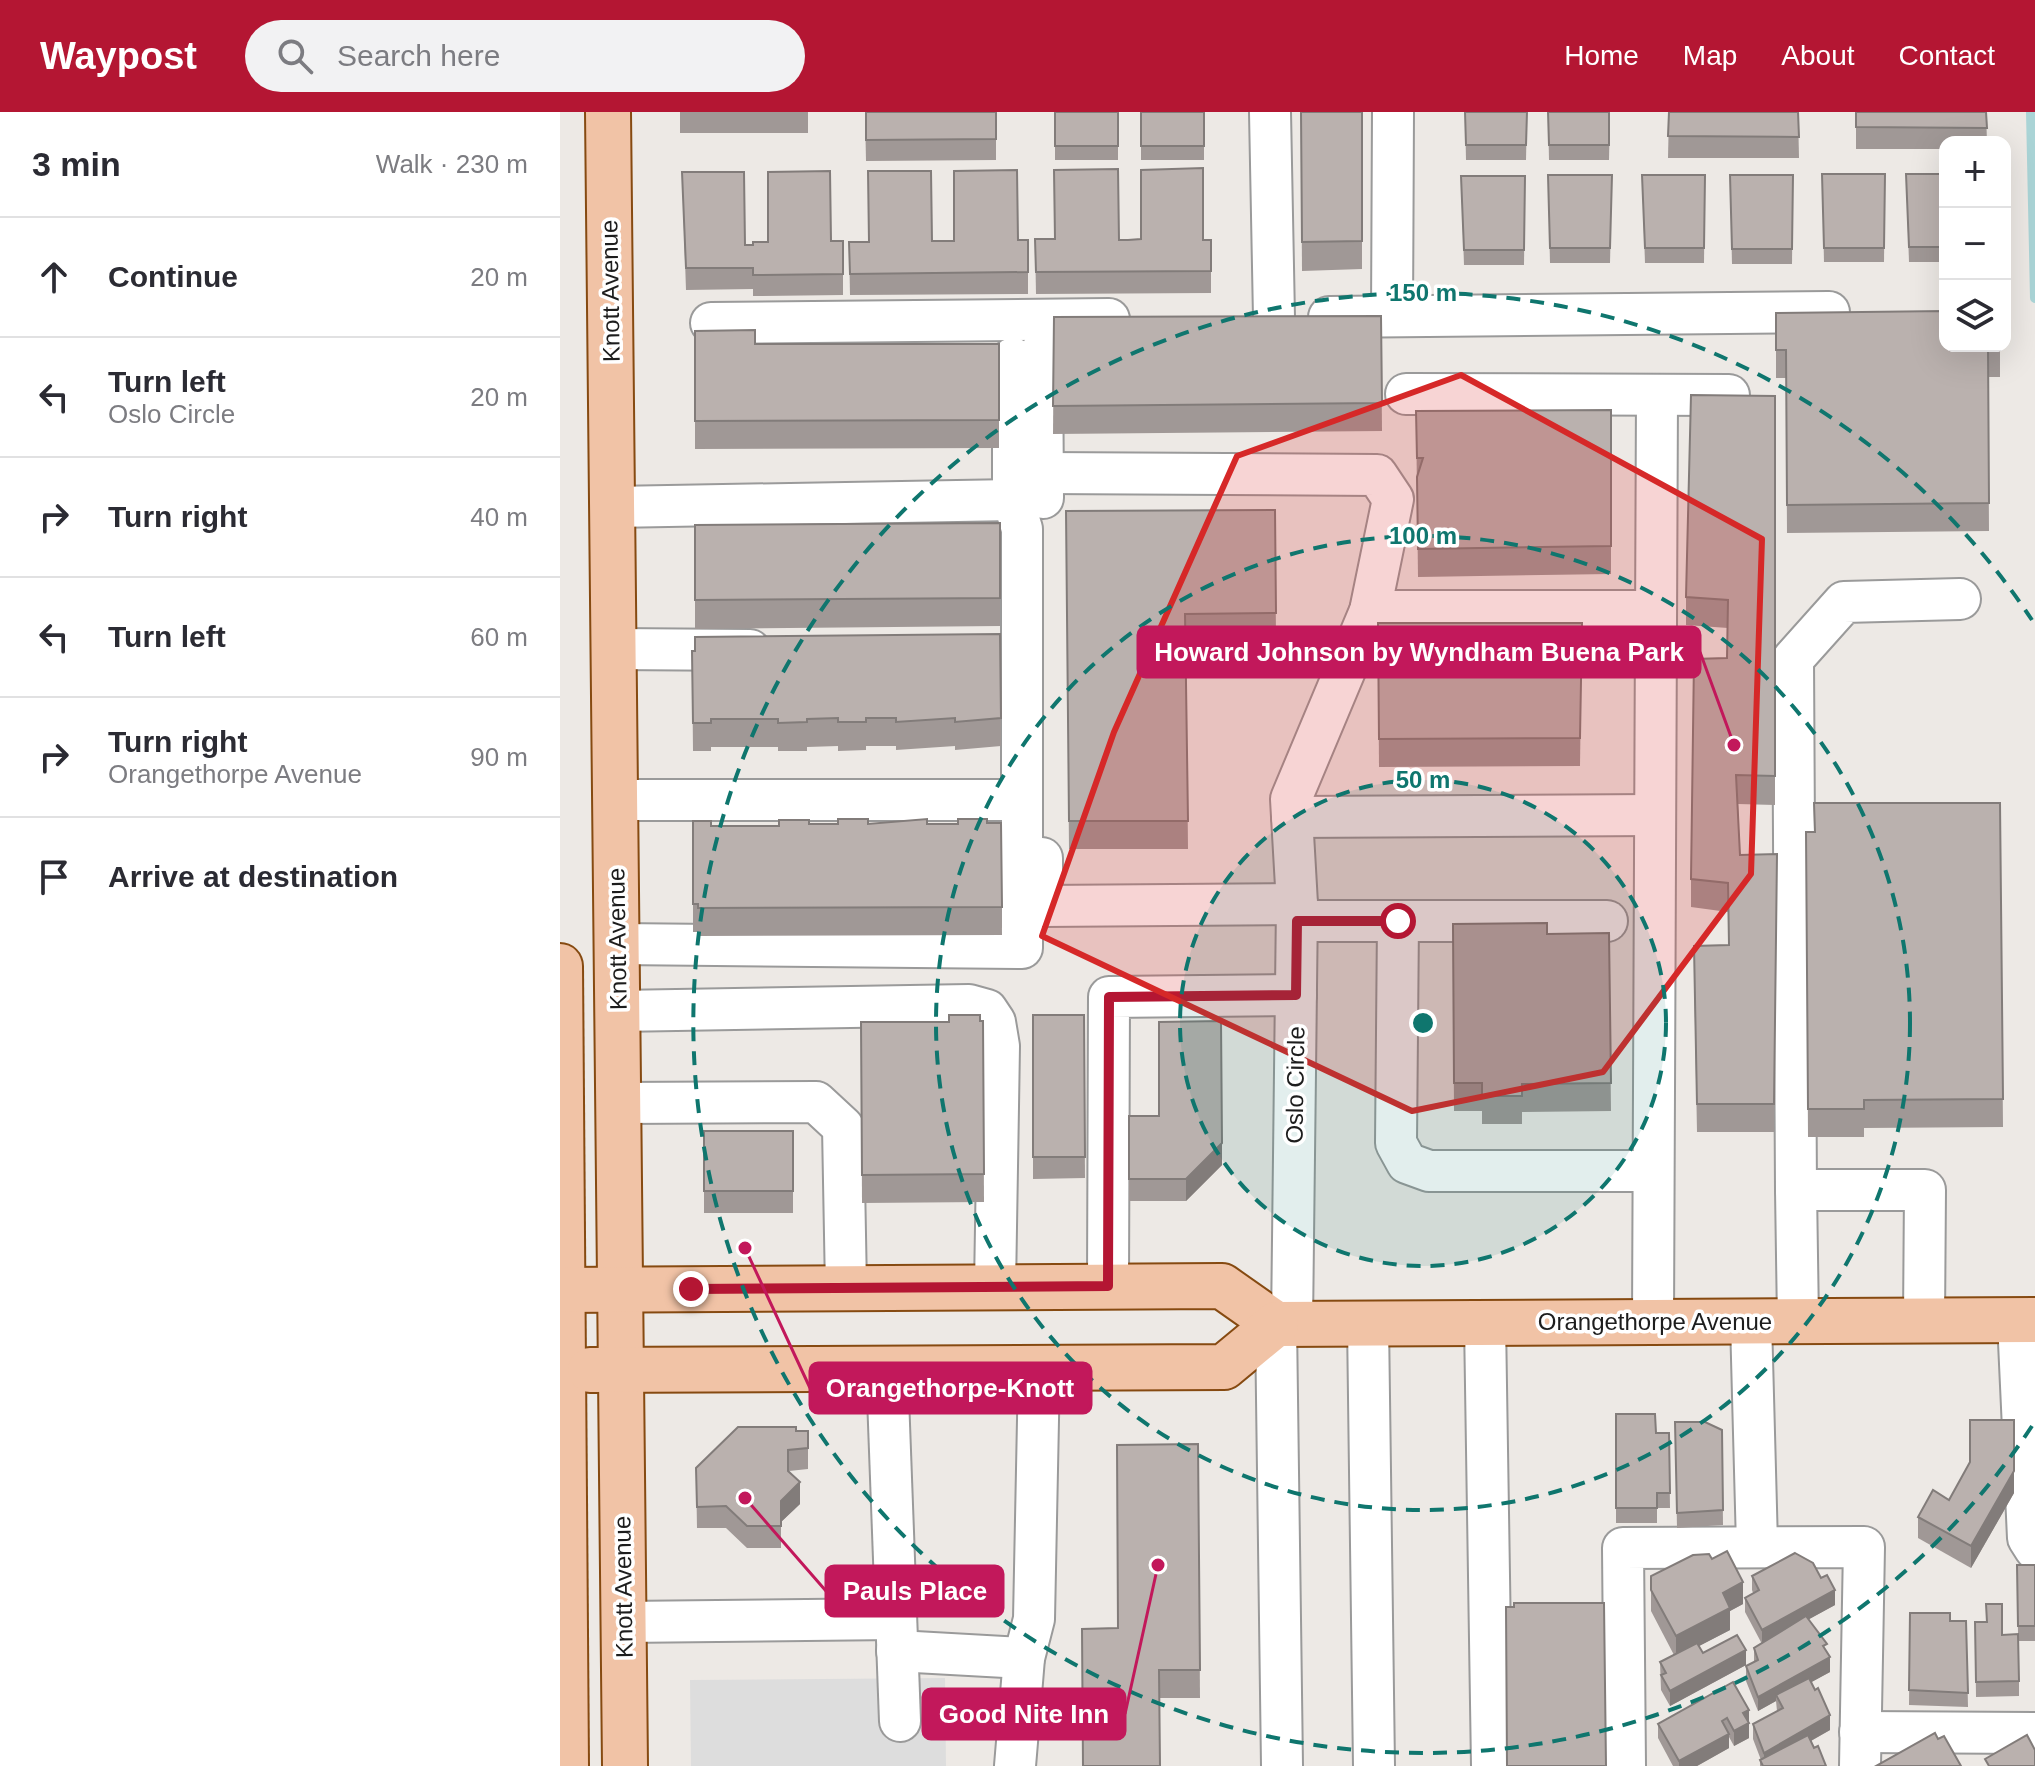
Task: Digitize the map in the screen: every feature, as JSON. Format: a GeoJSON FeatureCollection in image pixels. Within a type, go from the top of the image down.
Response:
{"type":"FeatureCollection","features":[{"type":"Feature","properties":{"kind":"main road","name":"Knott Avenue"},"geometry":{"type":"LineString","coordinates":[[608,112],[625,1766]]}},
{"type":"Feature","properties":{"kind":"main road"},"geometry":{"type":"LineString","coordinates":[[560,966],[564,1738]]}},
{"type":"Feature","properties":{"kind":"main road"},"geometry":{"type":"LineString","coordinates":[[562,1290],[1222,1286],[1284,1324],[1224,1367],[562,1370]]}},
{"type":"Feature","properties":{"kind":"main road","name":"Orangethorpe Avenue"},"geometry":{"type":"LineString","coordinates":[[1284,1324],[2026,1320]]}},
{"type":"Feature","properties":{"kind":"street"},"geometry":{"type":"LineString","coordinates":[[1270,112],[1258,318],[1866,312]]}},
{"type":"Feature","properties":{"kind":"street"},"geometry":{"type":"LineString","coordinates":[[1392,316],[1393,112]]}},
{"type":"Feature","properties":{"kind":"street"},"geometry":{"type":"LineString","coordinates":[[711,323],[1151,319]]}},
{"type":"Feature","properties":{"kind":"street"},"geometry":{"type":"LineString","coordinates":[[618,944],[1022,948],[1021,800],[1005,651],[1022,529],[1013,500],[1027,354],[1043,473],[1042,906],[1297,913],[1398,921],[1607,921]]}},
{"type":"Feature","properties":{"kind":"street"},"geometry":{"type":"LineString","coordinates":[[1406,394],[1729,395]]}},
{"type":"Feature","properties":{"kind":"street"},"geometry":{"type":"LineString","coordinates":[[1653,1321],[1657,395]]}},
{"type":"Feature","properties":{"kind":"street"},"geometry":{"type":"LineString","coordinates":[[1043,473],[1377,475],[1393,499],[1370,611],[1291,808],[1655,815]]}},
{"type":"Feature","properties":{"kind":"street"},"geometry":{"type":"LineString","coordinates":[[613,507],[1013,500]]}},
{"type":"Feature","properties":{"kind":"street"},"geometry":{"type":"LineString","coordinates":[[1798,1321],[1793,659],[1844,602],[1960,599]]}},
{"type":"Feature","properties":{"kind":"street"},"geometry":{"type":"LineString","coordinates":[[1370,611],[1656,611]]}},
{"type":"Feature","properties":{"kind":"street"},"geometry":{"type":"LineString","coordinates":[[614,649],[786,650]]}},
{"type":"Feature","properties":{"kind":"street"},"geometry":{"type":"LineString","coordinates":[[616,800],[1021,800]]}},
{"type":"Feature","properties":{"kind":"street","name":"Oslo Circle"},"geometry":{"type":"LineString","coordinates":[[1282,1766],[1284,1324],[1297,913],[1291,808]]}},
{"type":"Feature","properties":{"kind":"street"},"geometry":{"type":"LineString","coordinates":[[1398,921],[1396,1143],[1407,1163],[1429,1171],[1653,1171]]}},
{"type":"Feature","properties":{"kind":"street"},"geometry":{"type":"LineString","coordinates":[[1108,1286],[1109,997],[1296,995]]}},
{"type":"Feature","properties":{"kind":"street"},"geometry":{"type":"LineString","coordinates":[[618,1011],[969,1005],[987,1010],[995,1022],[999,1046],[995,1287]]}},
{"type":"Feature","properties":{"kind":"street"},"geometry":{"type":"LineString","coordinates":[[618,1103],[816,1102],[843,1127],[846,1288]]}},
{"type":"Feature","properties":{"kind":"street"},"geometry":{"type":"LineString","coordinates":[[1796,1190],[1925,1190],[1924,1320]]}},
{"type":"Feature","properties":{"kind":"street"},"geometry":{"type":"LineString","coordinates":[[2026,1320],[2028,1538],[2035,1549]]}},
{"type":"Feature","properties":{"kind":"street"},"geometry":{"type":"LineString","coordinates":[[1751,1321],[1757,1545]]}},
{"type":"Feature","properties":{"kind":"street"},"geometry":{"type":"LineString","coordinates":[[1485,1322],[1492,1766]]}},
{"type":"Feature","properties":{"kind":"street"},"geometry":{"type":"LineString","coordinates":[[1368,1323],[1374,1766]]}},
{"type":"Feature","properties":{"kind":"street"},"geometry":{"type":"LineString","coordinates":[[887,1370],[900,1721]]}},
{"type":"Feature","properties":{"kind":"street"},"geometry":{"type":"LineString","coordinates":[[1015,1766],[1024,1658],[1034,1619],[1039,1370]]}},
{"type":"Feature","properties":{"kind":"street"},"geometry":{"type":"LineString","coordinates":[[1625,1766],[1623,1548],[1757,1545],[1864,1547],[1860,1749],[2035,1733]]}},
{"type":"Feature","properties":{"kind":"street"},"geometry":{"type":"LineString","coordinates":[[623,1622],[896,1635],[1024,1658]]}},
{"type":"Feature","properties":{"kind":"highlighted area"},"geometry":{"type":"Polygon","coordinates":[[[1461,375],[1762,539],[1751,874],[1603,1072],[1412,1111],[1042,936],[1114,732],[1237,456],[1461,375]]]}},
{"type":"Feature","properties":{"kind":"shaded area"},"geometry":{"type":"Polygon","coordinates":[[[945,1678],[946,1766],[691,1766],[690,1680],[945,1678]]]}},
{"type":"Feature","properties":{"kind":"building"},"geometry":{"type":"Polygon","coordinates":[[[866,112],[996,112],[996,139],[866,140],[866,112]]]}},
{"type":"Feature","properties":{"kind":"building"},"geometry":{"type":"Polygon","coordinates":[[[1055,112],[1118,112],[1118,146],[1055,146],[1055,112]]]}},
{"type":"Feature","properties":{"kind":"building"},"geometry":{"type":"Polygon","coordinates":[[[1141,112],[1204,112],[1204,146],[1141,146],[1141,112]]]}},
{"type":"Feature","properties":{"kind":"building"},"geometry":{"type":"Polygon","coordinates":[[[1301,112],[1362,112],[1362,241],[1302,242],[1301,112]]]}},
{"type":"Feature","properties":{"kind":"building"},"geometry":{"type":"Polygon","coordinates":[[[1465,112],[1527,112],[1526,145],[1466,145],[1465,112]]]}},
{"type":"Feature","properties":{"kind":"building"},"geometry":{"type":"Polygon","coordinates":[[[1548,112],[1609,112],[1609,145],[1549,145],[1548,112]]]}},
{"type":"Feature","properties":{"kind":"building"},"geometry":{"type":"Polygon","coordinates":[[[1669,112],[1798,112],[1799,137],[1668,136],[1669,112]]]}},
{"type":"Feature","properties":{"kind":"building"},"geometry":{"type":"Polygon","coordinates":[[[1856,112],[1986,112],[1987,128],[1856,127],[1856,112]]]}},
{"type":"Feature","properties":{"kind":"building"},"geometry":{"type":"Polygon","coordinates":[[[1203,168],[1203,240],[1211,240],[1211,271],[1036,272],[1035,239],[1055,239],[1054,170],[1118,169],[1119,240],[1128,240],[1141,239],[1141,170],[1203,168]]]}},
{"type":"Feature","properties":{"kind":"building"},"geometry":{"type":"Polygon","coordinates":[[[1017,170],[1018,240],[1028,240],[1028,272],[850,274],[849,242],[869,242],[868,171],[931,171],[932,241],[954,241],[954,171],[1017,170]]]}},
{"type":"Feature","properties":{"kind":"building"},"geometry":{"type":"Polygon","coordinates":[[[830,171],[831,241],[843,241],[843,274],[753,275],[753,268],[686,268],[682,172],[744,172],[745,245],[753,245],[753,242],[768,242],[768,172],[830,171]]]}},
{"type":"Feature","properties":{"kind":"building"},"geometry":{"type":"Polygon","coordinates":[[[1822,174],[1885,174],[1884,248],[1824,248],[1822,174]]]}},
{"type":"Feature","properties":{"kind":"building"},"geometry":{"type":"Polygon","coordinates":[[[1906,174],[1939,174],[1939,247],[1909,247],[1906,174]]]}},
{"type":"Feature","properties":{"kind":"building"},"geometry":{"type":"Polygon","coordinates":[[[1548,175],[1612,175],[1610,248],[1550,248],[1548,175]]]}},
{"type":"Feature","properties":{"kind":"building"},"geometry":{"type":"Polygon","coordinates":[[[1642,175],[1705,175],[1704,248],[1645,248],[1642,175]]]}},
{"type":"Feature","properties":{"kind":"building"},"geometry":{"type":"Polygon","coordinates":[[[1730,175],[1793,175],[1792,249],[1732,249],[1730,175]]]}},
{"type":"Feature","properties":{"kind":"building"},"geometry":{"type":"Polygon","coordinates":[[[1461,176],[1525,176],[1524,250],[1464,250],[1461,176]]]}},
{"type":"Feature","properties":{"kind":"building"},"geometry":{"type":"Polygon","coordinates":[[[1939,311],[1939,352],[1988,352],[1989,503],[1787,505],[1786,350],[1776,350],[1776,313],[1939,311]]]}},
{"type":"Feature","properties":{"kind":"building"},"geometry":{"type":"Polygon","coordinates":[[[1381,316],[1382,403],[1053,406],[1054,317],[1381,316]]]}},
{"type":"Feature","properties":{"kind":"building"},"geometry":{"type":"Polygon","coordinates":[[[755,330],[755,344],[999,344],[999,420],[695,421],[695,331],[755,330]]]}},
{"type":"Feature","properties":{"kind":"building"},"geometry":{"type":"Polygon","coordinates":[[[1691,395],[1775,396],[1775,776],[1736,775],[1740,855],[1777,854],[1774,1104],[1697,1104],[1694,946],[1729,945],[1728,883],[1691,879],[1694,659],[1727,658],[1728,600],[1686,597],[1691,395]]]}},
{"type":"Feature","properties":{"kind":"building"},"geometry":{"type":"Polygon","coordinates":[[[1611,410],[1611,546],[1418,549],[1417,477],[1423,458],[1417,458],[1416,411],[1611,410]]]}},
{"type":"Feature","properties":{"kind":"building"},"geometry":{"type":"Polygon","coordinates":[[[1275,510],[1276,613],[1185,614],[1188,821],[1069,821],[1066,511],[1275,510]]]}},
{"type":"Feature","properties":{"kind":"building"},"geometry":{"type":"Polygon","coordinates":[[[1000,523],[1000,598],[695,600],[695,525],[1000,523]]]}},
{"type":"Feature","properties":{"kind":"building"},"geometry":{"type":"Polygon","coordinates":[[[1378,623],[1582,623],[1580,738],[1379,739],[1378,623]]]}},
{"type":"Feature","properties":{"kind":"building"},"geometry":{"type":"Polygon","coordinates":[[[1000,634],[1001,718],[896,722],[896,718],[866,718],[866,722],[838,722],[838,718],[778,723],[778,719],[711,719],[711,723],[693,723],[692,651],[695,651],[695,637],[1000,634]]]}},
{"type":"Feature","properties":{"kind":"building"},"geometry":{"type":"Polygon","coordinates":[[[1814,803],[2000,803],[2003,1099],[1864,1100],[1864,1109],[1808,1109],[1806,832],[1815,832],[1814,803]]]}},
{"type":"Feature","properties":{"kind":"building"},"geometry":{"type":"Polygon","coordinates":[[[838,819],[868,819],[868,824],[927,819],[927,824],[958,824],[958,819],[987,819],[987,823],[1001,823],[1002,907],[698,908],[698,904],[693,904],[693,821],[711,821],[711,826],[779,826],[779,820],[838,824],[838,819]]]}},
{"type":"Feature","properties":{"kind":"building"},"geometry":{"type":"Polygon","coordinates":[[[1547,923],[1547,934],[1609,933],[1611,1083],[1522,1084],[1522,1096],[1482,1096],[1482,1083],[1454,1083],[1453,924],[1547,923]]]}},
{"type":"Feature","properties":{"kind":"building"},"geometry":{"type":"Polygon","coordinates":[[[949,1015],[980,1015],[980,1021],[983,1021],[984,1174],[862,1175],[861,1022],[949,1022],[949,1015]]]}},
{"type":"Feature","properties":{"kind":"building"},"geometry":{"type":"Polygon","coordinates":[[[1033,1015],[1084,1015],[1085,1157],[1033,1157],[1033,1015]]]}},
{"type":"Feature","properties":{"kind":"building"},"geometry":{"type":"Polygon","coordinates":[[[1221,1021],[1222,1143],[1186,1179],[1129,1179],[1129,1116],[1159,1116],[1159,1022],[1221,1021]]]}},
{"type":"Feature","properties":{"kind":"building"},"geometry":{"type":"Polygon","coordinates":[[[704,1131],[793,1131],[793,1191],[704,1191],[704,1131]]]}},
{"type":"Feature","properties":{"kind":"building"},"geometry":{"type":"Polygon","coordinates":[[[1616,1414],[1655,1414],[1656,1433],[1669,1433],[1670,1493],[1657,1493],[1657,1508],[1616,1508],[1616,1414]]]}},
{"type":"Feature","properties":{"kind":"building"},"geometry":{"type":"Polygon","coordinates":[[[1970,1420],[2014,1420],[2014,1471],[1971,1546],[1918,1517],[1933,1490],[1949,1500],[1970,1462],[1970,1420]]]}},
{"type":"Feature","properties":{"kind":"building"},"geometry":{"type":"Polygon","coordinates":[[[1675,1422],[1705,1422],[1722,1430],[1723,1510],[1677,1513],[1675,1422]]]}},
{"type":"Feature","properties":{"kind":"building"},"geometry":{"type":"Polygon","coordinates":[[[738,1427],[796,1427],[796,1431],[808,1431],[808,1448],[788,1450],[788,1471],[800,1482],[781,1501],[781,1526],[747,1526],[726,1506],[697,1507],[696,1468],[738,1427]]]}},
{"type":"Feature","properties":{"kind":"building"},"geometry":{"type":"Polygon","coordinates":[[[1198,1444],[1200,1670],[1159,1670],[1160,1766],[1083,1766],[1082,1629],[1118,1628],[1117,1445],[1198,1444]]]}},
{"type":"Feature","properties":{"kind":"building"},"geometry":{"type":"Polygon","coordinates":[[[1727,1551],[1743,1582],[1723,1593],[1730,1608],[1676,1636],[1651,1590],[1651,1576],[1693,1555],[1709,1554],[1712,1559],[1727,1551]]]}},
{"type":"Feature","properties":{"kind":"building"},"geometry":{"type":"Polygon","coordinates":[[[1795,1553],[1813,1563],[1821,1578],[1827,1575],[1835,1590],[1762,1630],[1745,1598],[1759,1590],[1752,1576],[1795,1553]]]}},
{"type":"Feature","properties":{"kind":"building"},"geometry":{"type":"Polygon","coordinates":[[[2017,1565],[2035,1565],[2035,1626],[2018,1626],[2017,1565]]]}},
{"type":"Feature","properties":{"kind":"building"},"geometry":{"type":"Polygon","coordinates":[[[1514,1603],[1604,1603],[1606,1766],[1507,1766],[1506,1607],[1514,1607],[1514,1603]]]}},
{"type":"Feature","properties":{"kind":"building"},"geometry":{"type":"Polygon","coordinates":[[[1986,1604],[2002,1604],[2002,1635],[2018,1634],[2019,1681],[1976,1682],[1975,1622],[1987,1622],[1986,1604]]]}},
{"type":"Feature","properties":{"kind":"building"},"geometry":{"type":"Polygon","coordinates":[[[1910,1613],[1950,1613],[1950,1621],[1966,1621],[1968,1693],[1909,1690],[1910,1613]]]}},
{"type":"Feature","properties":{"kind":"building"},"geometry":{"type":"Polygon","coordinates":[[[1806,1616],[1827,1644],[1823,1646],[1830,1657],[1758,1697],[1746,1666],[1758,1660],[1754,1648],[1806,1616]]]}},
{"type":"Feature","properties":{"kind":"building"},"geometry":{"type":"Polygon","coordinates":[[[1737,1635],[1746,1650],[1670,1691],[1661,1675],[1666,1673],[1660,1662],[1697,1643],[1703,1653],[1737,1635]]]}},
{"type":"Feature","properties":{"kind":"building"},"geometry":{"type":"Polygon","coordinates":[[[1809,1678],[1815,1690],[1818,1688],[1830,1715],[1764,1753],[1753,1724],[1783,1708],[1776,1695],[1809,1678]]]}},
{"type":"Feature","properties":{"kind":"building"},"geometry":{"type":"Polygon","coordinates":[[[1733,1682],[1749,1710],[1743,1713],[1749,1723],[1734,1731],[1727,1718],[1722,1721],[1729,1734],[1679,1761],[1658,1724],[1733,1682]]]}},
{"type":"Feature","properties":{"kind":"building"},"geometry":{"type":"Polygon","coordinates":[[[1935,1733],[1938,1739],[1944,1736],[1961,1766],[1876,1766],[1935,1733]]]}},
{"type":"Feature","properties":{"kind":"building"},"geometry":{"type":"Polygon","coordinates":[[[1808,1735],[1814,1748],[1818,1746],[1826,1766],[1763,1766],[1760,1760],[1808,1735]]]}},
{"type":"Feature","properties":{"kind":"building"},"geometry":{"type":"Polygon","coordinates":[[[2027,1735],[2035,1750],[2035,1766],[1989,1766],[1985,1759],[2027,1735]]]}},
{"type":"Feature","properties":{"kind":"waterway"},"geometry":{"type":"LineString","coordinates":[[2031,112],[2035,298]]}},
{"type":"Feature","properties":{"kind":"place","name":"Howard Johnson by Wyndham Buena Park"},"geometry":{"type":"Point","coordinates":[1734,745]}},
{"type":"Feature","properties":{"kind":"place","name":"Orangethorpe-Knott"},"geometry":{"type":"Point","coordinates":[745,1248]}},
{"type":"Feature","properties":{"kind":"place","name":"Pauls Place"},"geometry":{"type":"Point","coordinates":[745,1498]}},
{"type":"Feature","properties":{"kind":"place","name":"Good Nite Inn"},"geometry":{"type":"Point","coordinates":[1158,1565]}},
{"type":"Feature","properties":{"kind":"route"},"geometry":{"type":"LineString","coordinates":[[691,1289],[1108,1286],[1109,997],[1296,995],[1297,921],[1398,921]]}}]}
